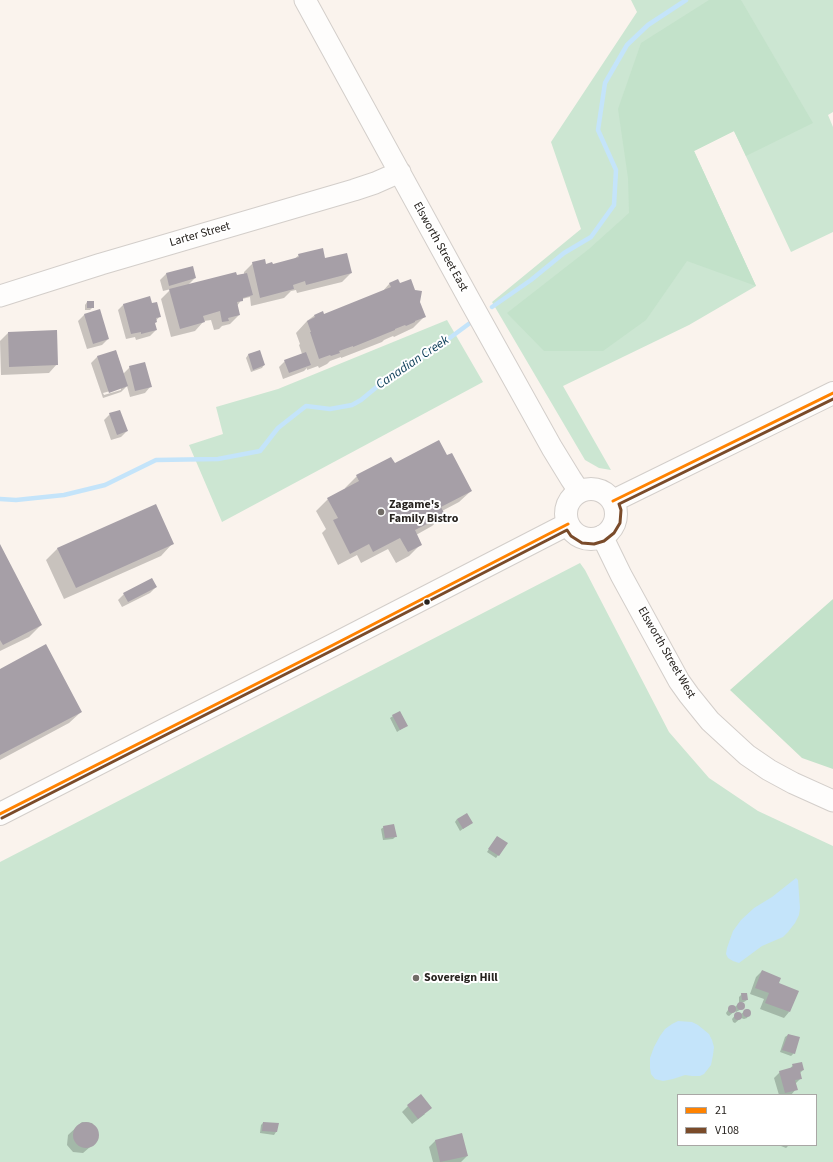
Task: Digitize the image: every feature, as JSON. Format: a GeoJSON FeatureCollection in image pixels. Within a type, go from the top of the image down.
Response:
{"type":"FeatureCollection","features":[{"type":"Feature","properties":{"kind":"main road"},"geometry":{"type":"LineString","coordinates":[[613,501],[833,392]]}},
{"type":"Feature","properties":{"kind":"main road"},"geometry":{"type":"LineString","coordinates":[[590,488],[595,489],[605,493],[613,501],[616,510],[615,521],[610,530],[602,536],[592,539],[583,538],[574,532],[568,524],[566,517],[567,506],[573,496],[579,491],[590,488]]}},
{"type":"Feature","properties":{"kind":"main road"},"geometry":{"type":"LineString","coordinates":[[0,814],[568,524]]}},
{"type":"Feature","properties":{"kind":"street","name":"Elsworth Street East"},"geometry":{"type":"LineString","coordinates":[[305,0],[552,448],[579,491]]}},
{"type":"Feature","properties":{"kind":"street","name":"Larter Street"},"geometry":{"type":"LineString","coordinates":[[0,296],[101,264],[354,190],[400,172]]}},
{"type":"Feature","properties":{"kind":"street","name":"Elsworth Street West"},"geometry":{"type":"LineString","coordinates":[[602,536],[621,575],[679,681],[688,695],[710,721],[747,755],[768,770],[833,801]]}},
{"type":"Feature","properties":{"kind":"green space"},"geometry":{"type":"Polygon","coordinates":[[[631,0],[833,0],[833,112],[828,115],[833,127],[833,232],[791,252],[734,131],[694,151],[756,286],[689,325],[563,386],[611,470],[599,468],[585,460],[492,302],[581,229],[551,142],[637,12],[631,0]]]}},
{"type":"Feature","properties":{"kind":"green space"},"geometry":{"type":"Polygon","coordinates":[[[709,0],[741,0],[813,123],[746,156],[734,131],[694,151],[756,286],[687,261],[646,320],[603,351],[544,351],[507,313],[589,249],[629,213],[628,178],[618,109],[641,43],[709,0]]]}},
{"type":"Feature","properties":{"kind":"green space"},"geometry":{"type":"Polygon","coordinates":[[[447,320],[483,382],[222,522],[189,445],[223,434],[216,407],[278,389],[447,320]]]}},
{"type":"Feature","properties":{"kind":"green space","name":"Sovereign Hill"},"geometry":{"type":"Polygon","coordinates":[[[580,563],[669,732],[709,778],[758,811],[833,846],[833,1162],[0,1162],[0,862],[580,563]]]}},
{"type":"Feature","properties":{"kind":"green space"},"geometry":{"type":"Polygon","coordinates":[[[833,599],[833,769],[802,758],[730,690],[833,599]]]}},
{"type":"Feature","properties":{"kind":"water"},"geometry":{"type":"Polygon","coordinates":[[[796,878],[798,880],[799,915],[788,932],[783,937],[762,946],[739,963],[728,958],[726,954],[727,948],[733,931],[741,920],[754,908],[772,897],[796,878]]]}},
{"type":"Feature","properties":{"kind":"water"},"geometry":{"type":"Polygon","coordinates":[[[678,1021],[692,1022],[709,1034],[714,1047],[711,1065],[704,1074],[700,1076],[685,1075],[663,1081],[655,1079],[651,1074],[650,1068],[650,1058],[654,1047],[665,1029],[678,1021]]]}},
{"type":"Feature","properties":{"kind":"building"},"geometry":{"type":"Polygon","coordinates":[[[323,248],[325,258],[347,253],[352,273],[306,285],[305,281],[293,285],[294,289],[260,298],[252,262],[265,259],[266,264],[272,262],[273,264],[299,257],[298,254],[323,248]]]}},
{"type":"Feature","properties":{"kind":"building"},"geometry":{"type":"Polygon","coordinates":[[[193,266],[196,278],[169,286],[166,273],[193,266]]]}},
{"type":"Feature","properties":{"kind":"building"},"geometry":{"type":"Polygon","coordinates":[[[236,272],[237,275],[247,273],[253,295],[243,298],[243,301],[237,302],[240,315],[228,318],[229,321],[222,322],[220,311],[203,316],[205,322],[180,329],[169,289],[236,272]]]}},
{"type":"Feature","properties":{"kind":"building"},"geometry":{"type":"Polygon","coordinates":[[[398,279],[400,283],[411,279],[415,290],[422,291],[420,302],[426,317],[353,347],[339,351],[340,353],[319,359],[307,321],[315,317],[314,315],[323,311],[324,314],[391,287],[389,283],[398,279]]]}},
{"type":"Feature","properties":{"kind":"building"},"geometry":{"type":"Polygon","coordinates":[[[150,296],[152,303],[157,302],[161,317],[156,318],[157,322],[155,323],[157,330],[141,334],[141,332],[131,334],[123,304],[150,296]]]}},
{"type":"Feature","properties":{"kind":"building"},"geometry":{"type":"Polygon","coordinates":[[[87,301],[94,301],[94,308],[87,308],[87,301]]]}},
{"type":"Feature","properties":{"kind":"building"},"geometry":{"type":"Polygon","coordinates":[[[100,309],[109,339],[93,344],[84,314],[100,309]]]}},
{"type":"Feature","properties":{"kind":"building"},"geometry":{"type":"Polygon","coordinates":[[[57,330],[58,365],[9,367],[8,332],[57,330]]]}},
{"type":"Feature","properties":{"kind":"building"},"geometry":{"type":"Polygon","coordinates":[[[116,350],[128,386],[109,393],[97,356],[116,350]]]}},
{"type":"Feature","properties":{"kind":"building"},"geometry":{"type":"Polygon","coordinates":[[[260,350],[265,365],[253,370],[248,354],[260,350]]]}},
{"type":"Feature","properties":{"kind":"building"},"geometry":{"type":"Polygon","coordinates":[[[306,352],[311,365],[289,373],[284,360],[306,352]]]}},
{"type":"Feature","properties":{"kind":"building"},"geometry":{"type":"Polygon","coordinates":[[[145,362],[152,387],[135,391],[129,366],[145,362]]]}},
{"type":"Feature","properties":{"kind":"building"},"geometry":{"type":"Polygon","coordinates":[[[120,410],[128,431],[117,435],[109,413],[120,410]]]}},
{"type":"Feature","properties":{"kind":"building"},"geometry":{"type":"Polygon","coordinates":[[[439,440],[447,455],[452,453],[472,491],[441,507],[445,515],[415,530],[422,545],[408,552],[400,538],[373,552],[369,544],[350,554],[333,520],[338,518],[327,498],[359,481],[356,475],[391,457],[395,463],[439,440]]]}},
{"type":"Feature","properties":{"kind":"building"},"geometry":{"type":"Polygon","coordinates":[[[156,504],[174,544],[76,588],[57,548],[156,504]]]}},
{"type":"Feature","properties":{"kind":"building"},"geometry":{"type":"Polygon","coordinates":[[[0,544],[42,625],[3,645],[0,640],[0,544]]]}},
{"type":"Feature","properties":{"kind":"building"},"geometry":{"type":"Polygon","coordinates":[[[152,578],[157,587],[128,602],[123,593],[152,578]]]}},
{"type":"Feature","properties":{"kind":"building"},"geometry":{"type":"Polygon","coordinates":[[[46,644],[82,712],[0,755],[0,669],[46,644]]]}},
{"type":"Feature","properties":{"kind":"building"},"geometry":{"type":"Polygon","coordinates":[[[400,711],[408,726],[400,730],[392,715],[400,711]]]}},
{"type":"Feature","properties":{"kind":"building"},"geometry":{"type":"Polygon","coordinates":[[[467,813],[473,823],[463,829],[457,819],[467,813]]]}},
{"type":"Feature","properties":{"kind":"building"},"geometry":{"type":"Polygon","coordinates":[[[394,824],[397,837],[385,838],[383,826],[394,824]]]}},
{"type":"Feature","properties":{"kind":"building"},"geometry":{"type":"Polygon","coordinates":[[[497,836],[508,843],[499,856],[488,849],[497,836]]]}},
{"type":"Feature","properties":{"kind":"building"},"geometry":{"type":"Polygon","coordinates":[[[762,970],[781,978],[779,983],[799,991],[790,1012],[765,1003],[769,993],[755,988],[762,970]]]}},
{"type":"Feature","properties":{"kind":"building"},"geometry":{"type":"Polygon","coordinates":[[[741,993],[747,993],[748,1000],[742,1000],[741,993]]]}},
{"type":"Feature","properties":{"kind":"building"},"geometry":{"type":"Polygon","coordinates":[[[739,1002],[743,1002],[745,1006],[743,1010],[739,1010],[737,1008],[737,1004],[739,1002]]]}},
{"type":"Feature","properties":{"kind":"building"},"geometry":{"type":"Polygon","coordinates":[[[730,1005],[734,1005],[736,1009],[734,1013],[730,1013],[728,1011],[728,1007],[730,1005]]]}},
{"type":"Feature","properties":{"kind":"building"},"geometry":{"type":"Polygon","coordinates":[[[745,1009],[749,1009],[751,1013],[749,1017],[745,1017],[743,1015],[743,1011],[745,1009]]]}},
{"type":"Feature","properties":{"kind":"building"},"geometry":{"type":"Polygon","coordinates":[[[736,1012],[740,1012],[742,1016],[740,1020],[736,1020],[734,1018],[734,1014],[736,1012]]]}},
{"type":"Feature","properties":{"kind":"building"},"geometry":{"type":"Polygon","coordinates":[[[788,1034],[800,1037],[795,1054],[782,1050],[788,1034]]]}},
{"type":"Feature","properties":{"kind":"building"},"geometry":{"type":"Polygon","coordinates":[[[802,1062],[804,1070],[800,1071],[802,1079],[795,1080],[798,1090],[785,1093],[779,1071],[793,1067],[792,1064],[802,1062]]]}},
{"type":"Feature","properties":{"kind":"building"},"geometry":{"type":"Polygon","coordinates":[[[421,1094],[432,1108],[418,1119],[407,1105],[421,1094]]]}},
{"type":"Feature","properties":{"kind":"building"},"geometry":{"type":"Polygon","coordinates":[[[86,1122],[95,1126],[99,1135],[95,1144],[86,1148],[77,1144],[73,1135],[77,1126],[86,1122]]]}},
{"type":"Feature","properties":{"kind":"building"},"geometry":{"type":"Polygon","coordinates":[[[263,1122],[279,1123],[277,1132],[262,1131],[263,1122]]]}},
{"type":"Feature","properties":{"kind":"building"},"geometry":{"type":"Polygon","coordinates":[[[462,1133],[468,1156],[440,1162],[435,1140],[462,1133]]]}},
{"type":"Feature","properties":{"kind":"waterway","name":"Canadian Creek"},"geometry":{"type":"LineString","coordinates":[[492,307],[531,280],[564,253],[591,237],[614,205],[616,170],[598,130],[605,83],[627,45],[648,25],[686,0]]}},
{"type":"Feature","properties":{"kind":"waterway","name":"Canadian Creek"},"geometry":{"type":"LineString","coordinates":[[0,499],[16,500],[64,495],[105,485],[156,460],[218,459],[260,451],[278,428],[306,406],[330,409],[352,405],[361,400],[396,371],[428,354],[470,323]]}},
{"type":"Feature","properties":{"kind":"transit line","name":"21"},"geometry":{"type":"LineString","coordinates":[[613,501],[833,393]]}},
{"type":"Feature","properties":{"kind":"transit line","name":"V108"},"geometry":{"type":"LineString","coordinates":[[2,818],[567,530],[571,536],[582,543],[594,544],[604,541],[614,533],[620,523],[621,510],[619,504],[833,399]]}},
{"type":"Feature","properties":{"kind":"transit line","name":"21"},"geometry":{"type":"LineString","coordinates":[[0,814],[568,524]]}},
{"type":"Feature","properties":{"kind":"place","name":"Zagame's Family Bistro"},"geometry":{"type":"Point","coordinates":[381,512]}},
{"type":"Feature","properties":{"kind":"place","name":"Sovereign Hill"},"geometry":{"type":"Point","coordinates":[416,978]}}]}
